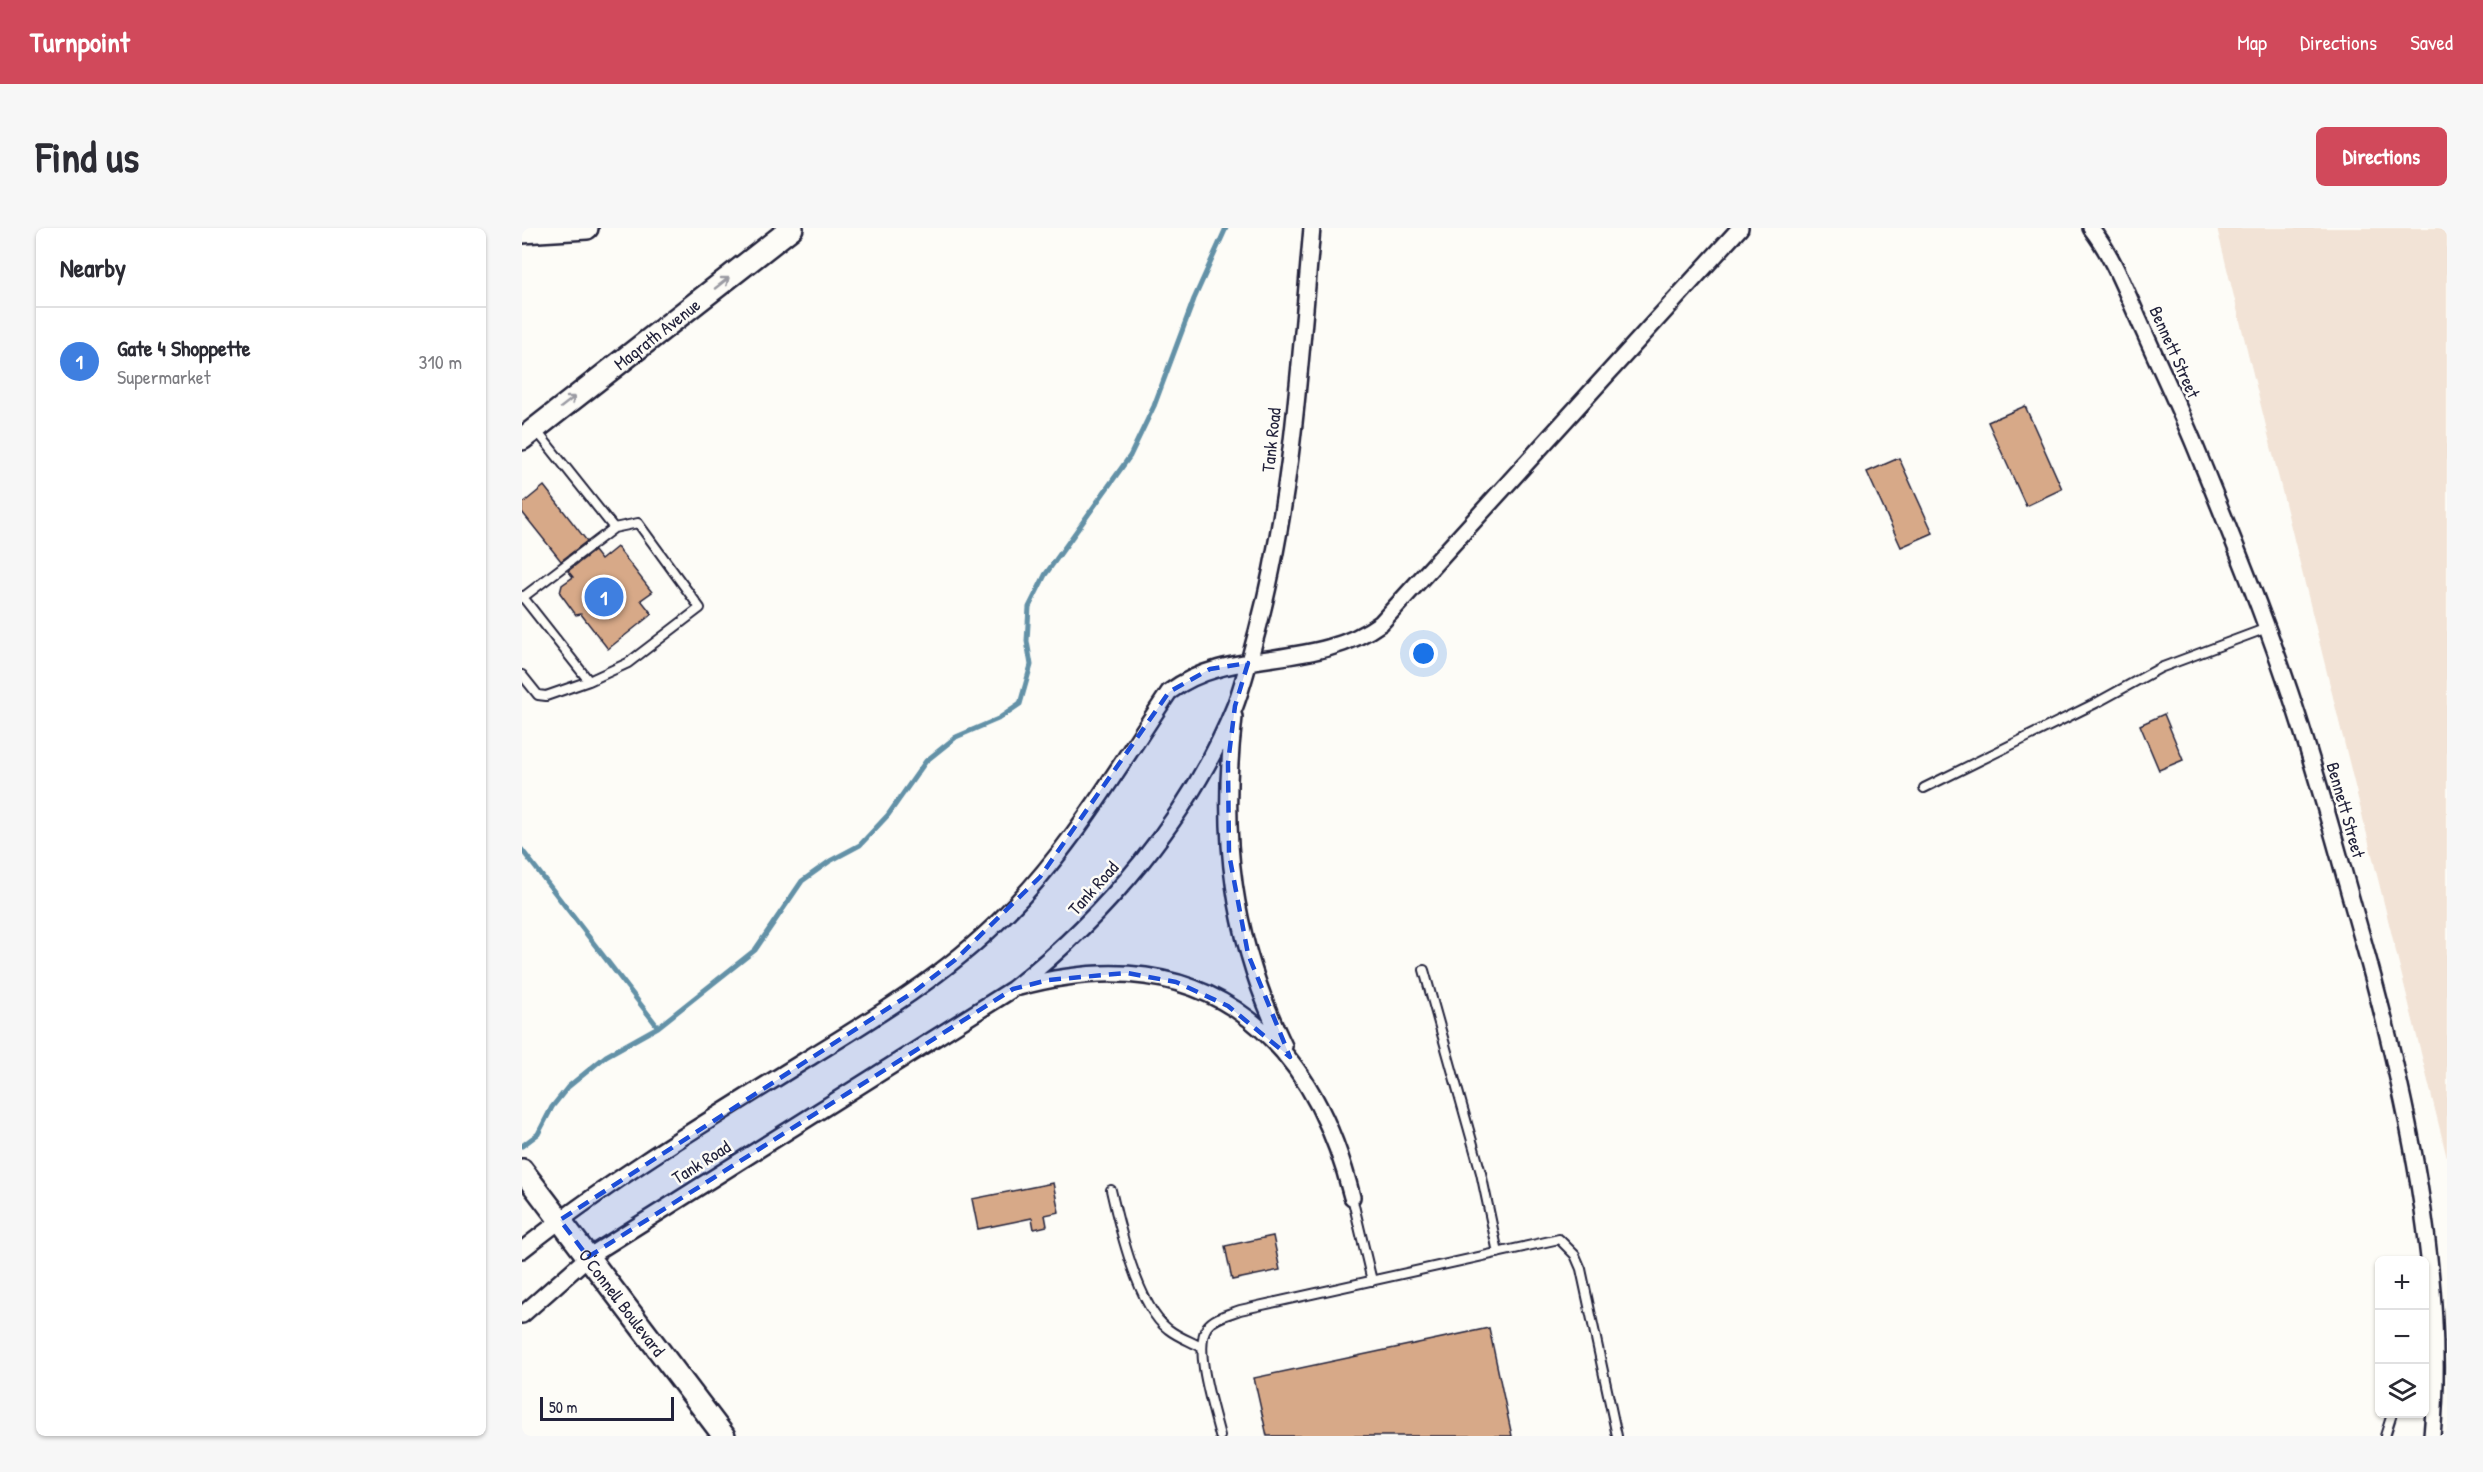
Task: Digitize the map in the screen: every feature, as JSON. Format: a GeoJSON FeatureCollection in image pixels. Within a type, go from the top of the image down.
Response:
{"type":"FeatureCollection","features":[{"type":"Feature","properties":{"kind":"main road"},"geometry":{"type":"LineString","coordinates":[[522,232],[587,228]]}},
{"type":"Feature","properties":{"kind":"main road","name":"Magrath Avenue"},"geometry":{"type":"LineString","coordinates":[[528,434],[792,228]]}},
{"type":"Feature","properties":{"kind":"main road","name":"O'Connell Boulevard"},"geometry":{"type":"LineString","coordinates":[[522,1170],[724,1436]]}},
{"type":"Feature","properties":{"kind":"street","name":"Tank Road"},"geometry":{"type":"LineString","coordinates":[[522,1315],[588,1257],[1013,989],[1071,941],[1107,904],[1155,844],[1204,768],[1235,706],[1271,578],[1286,488],[1312,228]]}},
{"type":"Feature","properties":{"kind":"street"},"geometry":{"type":"LineString","coordinates":[[522,1250],[635,1167],[907,996],[955,960],[1001,919],[1040,877],[1077,828],[1169,692],[1188,677],[1210,669],[1335,648],[1361,637],[1381,623],[1740,228]]}},
{"type":"Feature","properties":{"kind":"street","name":"Bennett Street"},"geometry":{"type":"LineString","coordinates":[[2091,228],[2110,256],[2178,406],[2268,628],[2291,693],[2390,1036],[2412,1131],[2427,1224],[2434,1295],[2430,1393],[2432,1436]]}},
{"type":"Feature","properties":{"kind":"street"},"geometry":{"type":"LineString","coordinates":[[1235,706],[1228,763],[1227,820],[1233,886],[1257,984],[1290,1057],[1305,1079],[1331,1129],[1352,1197]]}},
{"type":"Feature","properties":{"kind":"street"},"geometry":{"type":"LineString","coordinates":[[1013,989],[1048,980],[1101,972],[1127,973],[1176,982],[1202,992],[1228,1006],[1273,1040],[1290,1057]]}},
{"type":"Feature","properties":{"kind":"lane"},"geometry":{"type":"LineString","coordinates":[[528,434],[614,528]]}},
{"type":"Feature","properties":{"kind":"lane"},"geometry":{"type":"LineString","coordinates":[[522,675],[538,695],[546,696],[589,681],[628,663],[700,608],[638,523],[614,528],[522,597],[589,681]]}},
{"type":"Feature","properties":{"kind":"lane"},"geometry":{"type":"LineString","coordinates":[[1924,788],[2098,702],[2160,668],[2268,628]]}},
{"type":"Feature","properties":{"kind":"lane"},"geometry":{"type":"LineString","coordinates":[[1424,970],[1481,1173],[1498,1253]]}},
{"type":"Feature","properties":{"kind":"lane"},"geometry":{"type":"LineString","coordinates":[[1111,1190],[1124,1246],[1152,1308],[1166,1328],[1201,1347]]}},
{"type":"Feature","properties":{"kind":"lane"},"geometry":{"type":"LineString","coordinates":[[1352,1197],[1372,1281]]}},
{"type":"Feature","properties":{"kind":"lane"},"geometry":{"type":"LineString","coordinates":[[1220,1436],[1201,1347],[1207,1327],[1219,1318],[1240,1310],[1559,1239],[1575,1255],[1581,1269],[1617,1436]]}},
{"type":"Feature","properties":{"kind":"lane"},"geometry":{"type":"LineString","coordinates":[[2385,1436],[2390,1418]]}},
{"type":"Feature","properties":{"kind":"highlighted area"},"geometry":{"type":"Polygon","coordinates":[[[1248,663],[1235,706],[1228,763],[1229,854],[1248,954],[1290,1057],[1228,1006],[1176,982],[1127,973],[1048,980],[1013,989],[588,1257],[560,1220],[915,991],[955,960],[1040,877],[1169,692],[1210,669],[1248,663]]]}},
{"type":"Feature","properties":{"kind":"shaded area"},"geometry":{"type":"Polygon","coordinates":[[[2217,228],[2447,228],[2447,1158],[2262,410],[2217,228]]]}},
{"type":"Feature","properties":{"kind":"building"},"geometry":{"type":"Polygon","coordinates":[[[2025,406],[2062,489],[2026,506],[1988,422],[2025,406]]]}},
{"type":"Feature","properties":{"kind":"building"},"geometry":{"type":"Polygon","coordinates":[[[1899,458],[1933,533],[1901,547],[1867,472],[1899,458]]]}},
{"type":"Feature","properties":{"kind":"building"},"geometry":{"type":"Polygon","coordinates":[[[544,486],[587,541],[561,561],[522,512],[522,504],[544,486]]]}},
{"type":"Feature","properties":{"kind":"building"},"geometry":{"type":"Polygon","coordinates":[[[617,547],[652,592],[641,600],[652,614],[608,649],[581,614],[576,615],[560,593],[562,585],[573,577],[568,571],[594,551],[601,560],[617,547]]]}},
{"type":"Feature","properties":{"kind":"building"},"geometry":{"type":"Polygon","coordinates":[[[2164,714],[2183,760],[2159,770],[2140,725],[2164,714]]]}},
{"type":"Feature","properties":{"kind":"building"},"geometry":{"type":"Polygon","coordinates":[[[1053,1183],[1059,1212],[1045,1215],[1047,1226],[1034,1229],[1032,1218],[978,1229],[972,1199],[1053,1183]]]}},
{"type":"Feature","properties":{"kind":"building"},"geometry":{"type":"Polygon","coordinates":[[[1273,1236],[1280,1270],[1232,1280],[1225,1246],[1273,1236]]]}},
{"type":"Feature","properties":{"kind":"building"},"geometry":{"type":"Polygon","coordinates":[[[1489,1328],[1512,1436],[1267,1436],[1254,1378],[1489,1328]]]}},
{"type":"Feature","properties":{"kind":"waterway"},"geometry":{"type":"LineString","coordinates":[[522,1146],[538,1134],[552,1107],[568,1087],[606,1056],[658,1027],[755,950],[802,881],[830,861],[860,845],[888,815],[926,761],[956,737],[998,719],[1020,704],[1031,665],[1027,641],[1029,607],[1045,575],[1130,456],[1154,406],[1194,299],[1226,228]]}},
{"type":"Feature","properties":{"kind":"waterway"},"geometry":{"type":"LineString","coordinates":[[522,850],[658,1027]]}},
{"type":"Feature","properties":{"kind":"place","name":"Gate 4 Shoppette"},"geometry":{"type":"Point","coordinates":[604,597]}}]}
